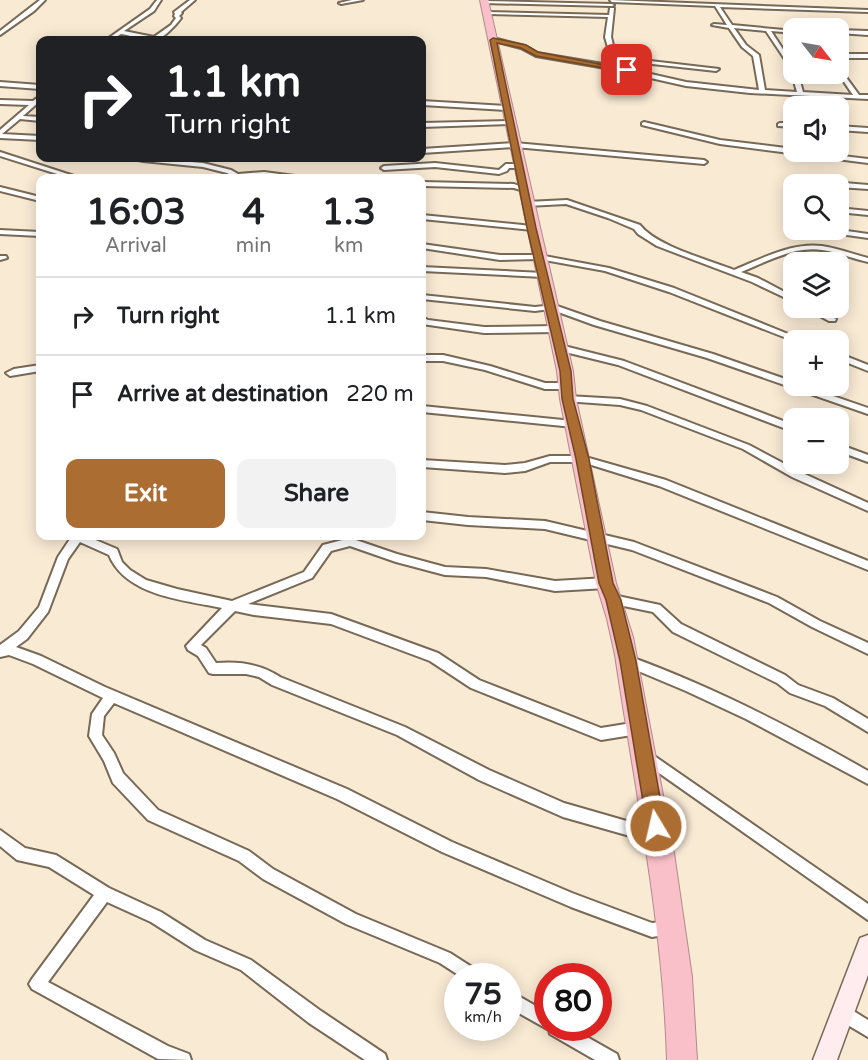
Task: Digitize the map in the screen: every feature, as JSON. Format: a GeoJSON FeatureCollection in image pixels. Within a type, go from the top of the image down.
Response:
{"type":"FeatureCollection","features":[{"type":"Feature","properties":{"kind":"highway"},"geometry":{"type":"LineString","coordinates":[[485,5],[515,145],[521,185],[559,331],[573,424],[597,536],[628,661],[673,928],[681,1018],[682,1060]]}},
{"type":"Feature","properties":{"kind":"street"},"geometry":{"type":"LineString","coordinates":[[0,33],[9,25],[32,13],[43,0]]}},
{"type":"Feature","properties":{"kind":"street"},"geometry":{"type":"LineString","coordinates":[[114,36],[152,10],[159,0]]}},
{"type":"Feature","properties":{"kind":"street"},"geometry":{"type":"LineString","coordinates":[[159,36],[173,26],[179,18],[176,16],[180,14],[176,13],[193,0]]}},
{"type":"Feature","properties":{"kind":"street"},"geometry":{"type":"LineString","coordinates":[[341,3],[361,0]]}},
{"type":"Feature","properties":{"kind":"street"},"geometry":{"type":"LineString","coordinates":[[485,5],[612,2],[868,11]]}},
{"type":"Feature","properties":{"kind":"street"},"geometry":{"type":"LineString","coordinates":[[611,67],[614,58],[608,37],[612,2]]}},
{"type":"Feature","properties":{"kind":"street"},"geometry":{"type":"LineString","coordinates":[[485,5],[611,16]]}},
{"type":"Feature","properties":{"kind":"street"},"geometry":{"type":"LineString","coordinates":[[717,6],[744,46],[756,55],[762,91]]}},
{"type":"Feature","properties":{"kind":"street"},"geometry":{"type":"LineString","coordinates":[[714,25],[783,32]]}},
{"type":"Feature","properties":{"kind":"street"},"geometry":{"type":"LineString","coordinates":[[768,30],[783,54]]}},
{"type":"Feature","properties":{"kind":"street"},"geometry":{"type":"LineString","coordinates":[[120,32],[137,36]]}},
{"type":"Feature","properties":{"kind":"street"},"geometry":{"type":"LineString","coordinates":[[849,32],[868,33]]}},
{"type":"Feature","properties":{"kind":"street"},"geometry":{"type":"LineString","coordinates":[[849,38],[868,39]]}},
{"type":"Feature","properties":{"kind":"street"},"geometry":{"type":"LineString","coordinates":[[493,40],[523,47],[536,54],[611,67],[686,84],[868,97]]}},
{"type":"Feature","properties":{"kind":"street"},"geometry":{"type":"LineString","coordinates":[[849,56],[868,56]]}},
{"type":"Feature","properties":{"kind":"street"},"geometry":{"type":"LineString","coordinates":[[614,58],[716,69]]}},
{"type":"Feature","properties":{"kind":"street"},"geometry":{"type":"LineString","coordinates":[[0,84],[36,87]]}},
{"type":"Feature","properties":{"kind":"street"},"geometry":{"type":"LineString","coordinates":[[797,84],[800,93]]}},
{"type":"Feature","properties":{"kind":"street"},"geometry":{"type":"LineString","coordinates":[[848,84],[857,96]]}},
{"type":"Feature","properties":{"kind":"street"},"geometry":{"type":"LineString","coordinates":[[0,102],[34,103]]}},
{"type":"Feature","properties":{"kind":"street"},"geometry":{"type":"LineString","coordinates":[[0,134],[34,103]]}},
{"type":"Feature","properties":{"kind":"street"},"geometry":{"type":"LineString","coordinates":[[426,104],[508,116]]}},
{"type":"Feature","properties":{"kind":"street"},"geometry":{"type":"LineString","coordinates":[[426,125],[508,116]]}},
{"type":"Feature","properties":{"kind":"street"},"geometry":{"type":"LineString","coordinates":[[18,117],[36,119]]}},
{"type":"Feature","properties":{"kind":"street"},"geometry":{"type":"LineString","coordinates":[[644,124],[720,142],[783,150]]}},
{"type":"Feature","properties":{"kind":"street"},"geometry":{"type":"LineString","coordinates":[[849,129],[868,130]]}},
{"type":"Feature","properties":{"kind":"street"},"geometry":{"type":"LineString","coordinates":[[0,134],[36,138]]}},
{"type":"Feature","properties":{"kind":"street"},"geometry":{"type":"LineString","coordinates":[[426,151],[515,145],[704,162]]}},
{"type":"Feature","properties":{"kind":"street"},"geometry":{"type":"LineString","coordinates":[[0,154],[62,174]]}},
{"type":"Feature","properties":{"kind":"street"},"geometry":{"type":"LineString","coordinates":[[849,159],[868,161]]}},
{"type":"Feature","properties":{"kind":"street"},"geometry":{"type":"LineString","coordinates":[[170,162],[199,165],[234,174]]}},
{"type":"Feature","properties":{"kind":"street"},"geometry":{"type":"LineString","coordinates":[[384,168],[435,165],[499,172],[505,170],[506,166],[521,185]]}},
{"type":"Feature","properties":{"kind":"street"},"geometry":{"type":"LineString","coordinates":[[426,184],[521,185],[637,227],[660,244],[735,272],[783,295]]}},
{"type":"Feature","properties":{"kind":"street"},"geometry":{"type":"LineString","coordinates":[[849,186],[868,187]]}},
{"type":"Feature","properties":{"kind":"street"},"geometry":{"type":"LineString","coordinates":[[0,189],[36,198]]}},
{"type":"Feature","properties":{"kind":"street"},"geometry":{"type":"LineString","coordinates":[[849,211],[868,213]]}},
{"type":"Feature","properties":{"kind":"street"},"geometry":{"type":"LineString","coordinates":[[426,217],[532,228]]}},
{"type":"Feature","properties":{"kind":"street"},"geometry":{"type":"LineString","coordinates":[[0,232],[36,234]]}},
{"type":"Feature","properties":{"kind":"street"},"geometry":{"type":"LineString","coordinates":[[850,233],[868,236]]}},
{"type":"Feature","properties":{"kind":"street"},"geometry":{"type":"LineString","coordinates":[[426,247],[647,282],[708,303],[783,333]]}},
{"type":"Feature","properties":{"kind":"street"},"geometry":{"type":"LineString","coordinates":[[735,272],[787,253],[810,248],[821,248],[868,260]]}},
{"type":"Feature","properties":{"kind":"street"},"geometry":{"type":"LineString","coordinates":[[426,269],[541,266]]}},
{"type":"Feature","properties":{"kind":"street"},"geometry":{"type":"LineString","coordinates":[[426,297],[535,309],[559,331],[621,363],[783,425]]}},
{"type":"Feature","properties":{"kind":"street"},"geometry":{"type":"LineString","coordinates":[[426,322],[484,330],[559,331],[710,356],[868,411]]}},
{"type":"Feature","properties":{"kind":"street"},"geometry":{"type":"LineString","coordinates":[[426,358],[443,358],[487,368],[568,392],[644,408],[746,447],[795,474],[868,507]]}},
{"type":"Feature","properties":{"kind":"street"},"geometry":{"type":"LineString","coordinates":[[849,360],[868,368]]}},
{"type":"Feature","properties":{"kind":"street"},"geometry":{"type":"LineString","coordinates":[[10,373],[18,370],[36,370]]}},
{"type":"Feature","properties":{"kind":"street"},"geometry":{"type":"LineString","coordinates":[[426,409],[573,424]]}},
{"type":"Feature","properties":{"kind":"street"},"geometry":{"type":"LineString","coordinates":[[849,451],[868,459]]}},
{"type":"Feature","properties":{"kind":"street"},"geometry":{"type":"LineString","coordinates":[[426,464],[505,469],[525,467],[550,459],[582,459],[662,483],[868,566]]}},
{"type":"Feature","properties":{"kind":"street"},"geometry":{"type":"LineString","coordinates":[[426,516],[545,525],[634,546],[773,600],[868,649]]}},
{"type":"Feature","properties":{"kind":"street"},"geometry":{"type":"LineString","coordinates":[[2,651],[23,635],[44,609],[63,557],[74,540]]}},
{"type":"Feature","properties":{"kind":"street"},"geometry":{"type":"LineString","coordinates":[[86,540],[113,552],[126,573],[143,584],[177,594],[233,605],[331,619],[434,657],[475,684],[601,734],[638,728]]}},
{"type":"Feature","properties":{"kind":"street"},"geometry":{"type":"LineString","coordinates":[[656,826],[630,829],[563,810],[484,775],[400,731],[276,681],[269,675],[230,666],[213,669],[202,652],[192,646],[233,605],[308,575],[327,548],[350,542],[445,572],[486,573],[555,586],[610,591],[656,608],[677,628],[781,679],[794,689],[830,702],[868,726]]}},
{"type":"Feature","properties":{"kind":"street"},"geometry":{"type":"LineString","coordinates":[[2,651],[37,660],[112,696],[342,794],[447,847],[571,900],[652,930],[673,928]]}},
{"type":"Feature","properties":{"kind":"street"},"geometry":{"type":"LineString","coordinates":[[628,661],[710,694],[810,745],[868,778]]}},
{"type":"Feature","properties":{"kind":"street"},"geometry":{"type":"LineString","coordinates":[[112,696],[98,714],[95,736],[109,757],[118,778],[153,815],[244,856],[268,874],[342,914],[453,963]]}},
{"type":"Feature","properties":{"kind":"street"},"geometry":{"type":"LineString","coordinates":[[644,755],[868,913]]}},
{"type":"Feature","properties":{"kind":"street"},"geometry":{"type":"LineString","coordinates":[[0,837],[22,855],[51,860],[104,893],[156,917],[200,945],[246,965],[315,1017],[380,1060]]}},
{"type":"Feature","properties":{"kind":"street"},"geometry":{"type":"LineString","coordinates":[[104,893],[37,984],[164,1053],[183,1060]]}},
{"type":"Feature","properties":{"kind":"street"},"geometry":{"type":"LineString","coordinates":[[825,1060],[868,946]]}},
{"type":"Feature","properties":{"kind":"street"},"geometry":{"type":"LineString","coordinates":[[842,1012],[868,1029]]}},
{"type":"Feature","properties":{"kind":"street"},"geometry":{"type":"LineString","coordinates":[[578,1041],[611,1060]]}},
{"type":"Feature","properties":{"kind":"route"},"geometry":{"type":"LineString","coordinates":[[627,70],[536,54],[515,44],[503,44],[493,40],[532,228],[565,371],[568,399],[606,583],[613,600],[628,661],[656,826]]}}]}
